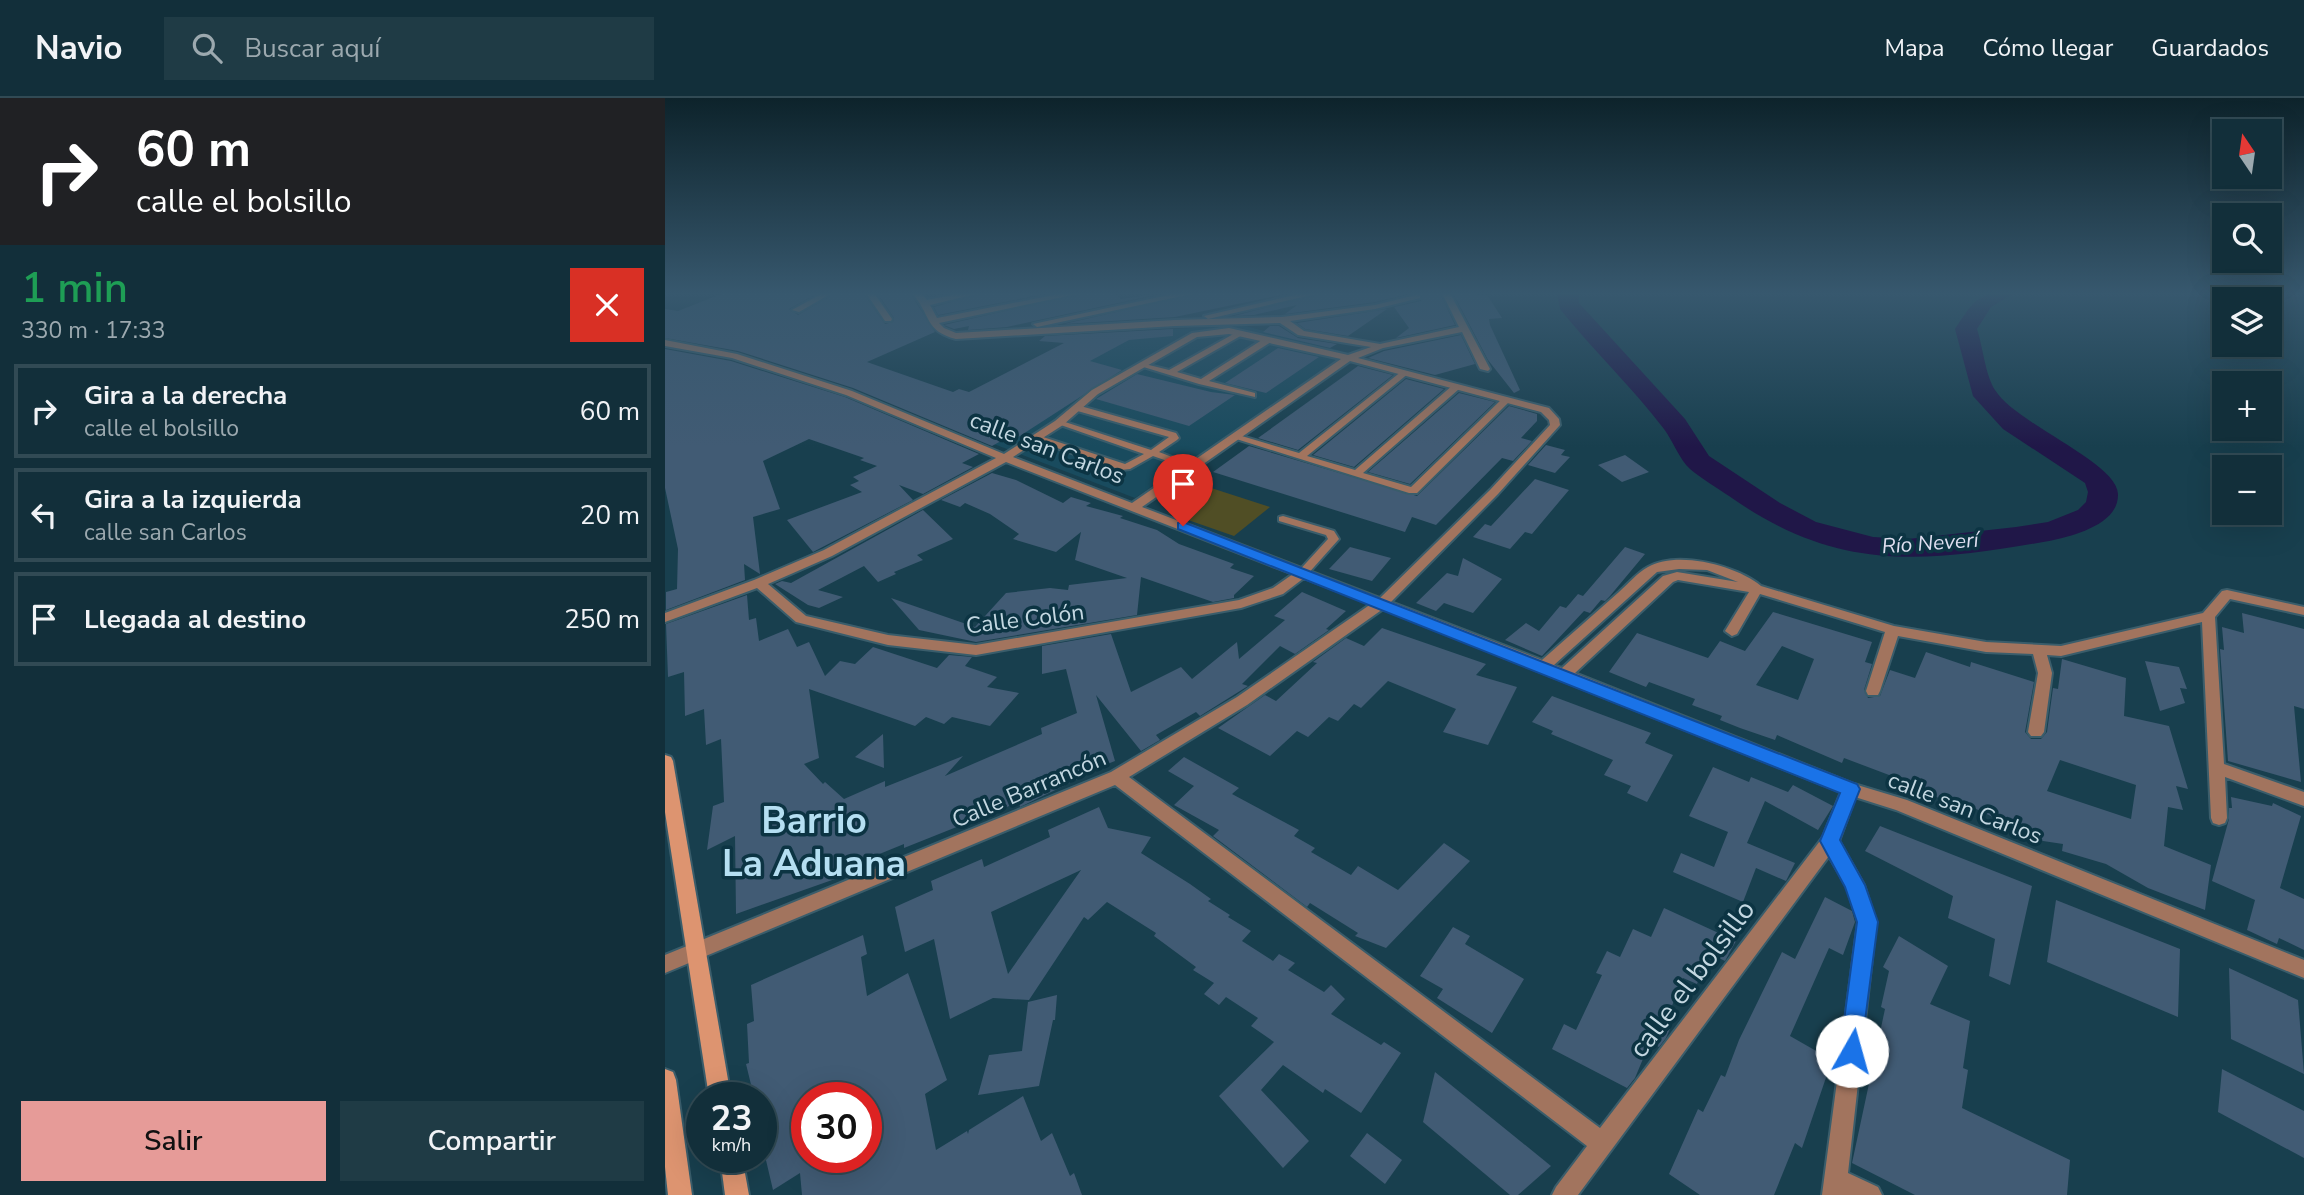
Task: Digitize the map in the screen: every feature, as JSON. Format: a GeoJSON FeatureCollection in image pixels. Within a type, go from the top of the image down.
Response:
{"type":"FeatureCollection","features":[{"type":"Feature","properties":{"kind":"street","name":"calle san Carlos"},"geometry":{"type":"LineString","coordinates":[[666,344],[734,356],[849,393],[1005,458],[1545,666],[1850,789],[1901,805],[2304,969]]}},
{"type":"Feature","properties":{"kind":"street"},"geometry":{"type":"LineString","coordinates":[[665,618],[759,583],[828,553],[1005,458],[1059,423],[1095,392],[1178,344]]}},
{"type":"Feature","properties":{"kind":"street"},"geometry":{"type":"LineString","coordinates":[[1287,344],[1506,400]]}},
{"type":"Feature","properties":{"kind":"street"},"geometry":{"type":"LineString","coordinates":[[1369,344],[1381,346]]}},
{"type":"Feature","properties":{"kind":"street"},"geometry":{"type":"LineString","coordinates":[[1134,507],[1349,358],[1390,344]]}},
{"type":"Feature","properties":{"kind":"street"},"geometry":{"type":"LineString","coordinates":[[1471,344],[1485,369]]}},
{"type":"Feature","properties":{"kind":"street","name":"Calle Barrancón"},"geometry":{"type":"LineString","coordinates":[[665,964],[1118,777],[1242,701],[1382,603],[1495,492],[1555,425],[1555,419],[1545,410],[1506,400]]}},
{"type":"Feature","properties":{"kind":"street"},"geometry":{"type":"LineString","coordinates":[[1545,666],[1653,569],[1669,564],[1690,564],[1743,577],[1757,589]]}},
{"type":"Feature","properties":{"kind":"street","name":"Calle Colón"},"geometry":{"type":"LineString","coordinates":[[759,583],[801,619],[888,640],[976,650],[1241,604],[1278,591],[1302,574]]}},
{"type":"Feature","properties":{"kind":"street"},"geometry":{"type":"LineString","coordinates":[[1564,674],[1668,579],[1688,576],[1757,589],[1893,630],[1986,647],[2039,651],[2061,651],[2208,615],[2227,594],[2304,611]]}},
{"type":"Feature","properties":{"kind":"street"},"geometry":{"type":"LineString","coordinates":[[1732,631],[1757,589]]}},
{"type":"Feature","properties":{"kind":"street"},"geometry":{"type":"LineString","coordinates":[[2208,615],[2220,818]]}},
{"type":"Feature","properties":{"kind":"street"},"geometry":{"type":"LineString","coordinates":[[1873,691],[1893,630]]}},
{"type":"Feature","properties":{"kind":"street"},"geometry":{"type":"LineString","coordinates":[[2036,732],[2045,673],[2039,651]]}},
{"type":"Feature","properties":{"kind":"street"},"geometry":{"type":"LineString","coordinates":[[665,762],[718,1082]]}},
{"type":"Feature","properties":{"kind":"street"},"geometry":{"type":"LineString","coordinates":[[2217,768],[2304,799]]}},
{"type":"Feature","properties":{"kind":"street"},"geometry":{"type":"LineString","coordinates":[[1118,777],[1603,1144]]}},
{"type":"Feature","properties":{"kind":"street","name":"calle el bolsillo"},"geometry":{"type":"LineString","coordinates":[[1564,1195],[1830,841],[1850,789]]}},
{"type":"Feature","properties":{"kind":"street"},"geometry":{"type":"LineString","coordinates":[[1830,841],[1855,885],[1867,922],[1835,1187],[1870,1195]]}},
{"type":"Feature","properties":{"kind":"street"},"geometry":{"type":"LineString","coordinates":[[665,1080],[680,1195]]}},
{"type":"Feature","properties":{"kind":"street"},"geometry":{"type":"LineString","coordinates":[[734,1173],[737,1195]]}},
{"type":"Feature","properties":{"kind":"lane"},"geometry":{"type":"LineString","coordinates":[[1169,373],[1221,344]]}},
{"type":"Feature","properties":{"kind":"lane"},"geometry":{"type":"LineString","coordinates":[[1202,382],[1261,344]]}},
{"type":"Feature","properties":{"kind":"lane"},"geometry":{"type":"LineString","coordinates":[[1141,365],[1252,395]]}},
{"type":"Feature","properties":{"kind":"lane"},"geometry":{"type":"LineString","coordinates":[[1300,457],[1405,373]]}},
{"type":"Feature","properties":{"kind":"lane"},"geometry":{"type":"LineString","coordinates":[[1356,474],[1456,387]]}},
{"type":"Feature","properties":{"kind":"lane"},"geometry":{"type":"LineString","coordinates":[[1235,437],[1413,491],[1506,400]]}},
{"type":"Feature","properties":{"kind":"lane"},"geometry":{"type":"LineString","coordinates":[[1037,438],[1124,467],[1152,453],[1174,437],[1077,408]]}},
{"type":"Feature","properties":{"kind":"lane"},"geometry":{"type":"LineString","coordinates":[[1059,423],[1193,467]]}},
{"type":"Feature","properties":{"kind":"lane"},"geometry":{"type":"LineString","coordinates":[[1283,519],[1329,533],[1334,539],[1302,574]]}},
{"type":"Feature","properties":{"kind":"shaded area"},"geometry":{"type":"Polygon","coordinates":[[[1101,344],[1315,344],[1349,353],[1135,498],[936,422],[1101,344]]]}},
{"type":"Feature","properties":{"kind":"shaded area"},"geometry":{"type":"Polygon","coordinates":[[[1205,486],[1270,507],[1234,536],[1168,513],[1205,486]]]}},
{"type":"Feature","properties":{"kind":"building"},"geometry":{"type":"Polygon","coordinates":[[[700,344],[907,344],[867,362],[953,392],[959,389],[969,392],[1062,344],[1121,344],[1090,361],[1122,370],[1009,443],[1001,441],[992,446],[853,388],[738,351],[700,344]]]}},
{"type":"Feature","properties":{"kind":"building"},"geometry":{"type":"Polygon","coordinates":[[[1314,344],[1337,344],[1330,348],[1314,344]]]}},
{"type":"Feature","properties":{"kind":"building"},"geometry":{"type":"Polygon","coordinates":[[[1417,344],[1465,344],[1475,364],[1435,375],[1368,358],[1384,351],[1417,344]]]}},
{"type":"Feature","properties":{"kind":"building"},"geometry":{"type":"Polygon","coordinates":[[[1480,344],[1499,344],[1520,390],[1514,393],[1488,360],[1480,344]]]}},
{"type":"Feature","properties":{"kind":"building"},"geometry":{"type":"Polygon","coordinates":[[[1278,348],[1319,357],[1266,393],[1225,383],[1278,348]]]}},
{"type":"Feature","properties":{"kind":"building"},"geometry":{"type":"Polygon","coordinates":[[[665,349],[731,361],[845,397],[979,454],[962,463],[973,467],[923,494],[899,485],[913,500],[813,552],[787,520],[862,492],[850,485],[859,481],[853,477],[877,466],[860,460],[864,458],[809,439],[763,461],[780,509],[753,517],[760,574],[744,564],[745,580],[666,610],[666,592],[677,589],[678,549],[665,488],[665,349]]]}},
{"type":"Feature","properties":{"kind":"building"},"geometry":{"type":"Polygon","coordinates":[[[1358,366],[1393,375],[1298,450],[1258,438],[1358,366]]]}},
{"type":"Feature","properties":{"kind":"building"},"geometry":{"type":"Polygon","coordinates":[[[1137,374],[1235,395],[1189,426],[1096,399],[1137,374]]]}},
{"type":"Feature","properties":{"kind":"building"},"geometry":{"type":"Polygon","coordinates":[[[1406,379],[1444,389],[1354,467],[1313,455],[1406,379]]]}},
{"type":"Feature","properties":{"kind":"building"},"geometry":{"type":"Polygon","coordinates":[[[1459,393],[1495,402],[1410,484],[1368,472],[1459,393]]]}},
{"type":"Feature","properties":{"kind":"building"},"geometry":{"type":"Polygon","coordinates":[[[1509,406],[1537,414],[1537,421],[1521,438],[1532,441],[1513,461],[1502,458],[1436,525],[1412,517],[1405,532],[1213,472],[1249,446],[1417,496],[1509,406]]]}},
{"type":"Feature","properties":{"kind":"building"},"geometry":{"type":"Polygon","coordinates":[[[1546,445],[1565,450],[1561,455],[1570,457],[1555,473],[1528,465],[1546,445]]]}},
{"type":"Feature","properties":{"kind":"building"},"geometry":{"type":"Polygon","coordinates":[[[1625,455],[1649,472],[1622,482],[1598,465],[1625,455]]]}},
{"type":"Feature","properties":{"kind":"building"},"geometry":{"type":"Polygon","coordinates":[[[992,473],[1016,480],[1063,503],[1071,497],[1091,503],[1086,506],[1123,516],[1120,518],[1157,530],[1179,544],[1234,564],[1230,568],[1254,576],[1234,598],[1213,602],[1141,577],[1137,615],[976,642],[919,630],[891,598],[975,627],[1006,593],[1050,588],[1068,590],[1069,585],[1127,578],[1075,560],[1081,532],[1056,552],[1013,539],[1019,534],[990,514],[965,503],[960,507],[941,500],[992,473]]]}},
{"type":"Feature","properties":{"kind":"building"},"geometry":{"type":"Polygon","coordinates":[[[1535,479],[1569,490],[1532,534],[1525,532],[1510,549],[1473,537],[1485,524],[1491,526],[1535,479]]]}},
{"type":"Feature","properties":{"kind":"building"},"geometry":{"type":"Polygon","coordinates":[[[923,510],[953,539],[917,555],[923,560],[894,572],[896,574],[878,582],[864,566],[818,590],[843,597],[819,608],[808,605],[775,584],[782,581],[791,583],[923,510]]]}},
{"type":"Feature","properties":{"kind":"building"},"geometry":{"type":"Polygon","coordinates":[[[1350,547],[1391,558],[1372,581],[1329,569],[1350,547]]]}},
{"type":"Feature","properties":{"kind":"building"},"geometry":{"type":"Polygon","coordinates":[[[1625,547],[1645,554],[1605,601],[1601,600],[1590,613],[1584,611],[1542,656],[1505,640],[1526,623],[1539,631],[1560,606],[1566,608],[1578,594],[1583,596],[1625,547]]]}},
{"type":"Feature","properties":{"kind":"building"},"geometry":{"type":"Polygon","coordinates":[[[1463,558],[1502,579],[1473,613],[1444,603],[1436,611],[1416,603],[1447,573],[1458,576],[1463,558]]]}},
{"type":"Feature","properties":{"kind":"building"},"geometry":{"type":"Polygon","coordinates":[[[1302,592],[1346,611],[1326,629],[1329,630],[1295,654],[1280,646],[1242,684],[1248,686],[1200,716],[1196,712],[1156,735],[1160,740],[1141,751],[1096,695],[1115,761],[1077,776],[1078,779],[1020,807],[1019,802],[904,848],[904,844],[850,866],[852,873],[736,914],[735,836],[707,850],[713,806],[724,802],[721,739],[706,745],[704,709],[685,716],[684,672],[668,677],[666,624],[747,595],[749,620],[756,618],[759,641],[788,629],[797,647],[809,642],[825,676],[840,661],[855,664],[873,647],[937,668],[949,655],[972,657],[965,666],[997,677],[987,687],[1019,693],[990,726],[952,717],[944,724],[926,717],[915,726],[809,689],[819,758],[804,764],[823,784],[825,782],[844,799],[885,781],[885,787],[963,756],[945,776],[1042,734],[1041,728],[1077,713],[1066,669],[1042,674],[1042,646],[1111,634],[1131,692],[1181,667],[1192,679],[1237,642],[1239,659],[1285,620],[1274,616],[1302,592]]]}},
{"type":"Feature","properties":{"kind":"building"},"geometry":{"type":"Polygon","coordinates":[[[1773,612],[1872,642],[1865,662],[1872,664],[1864,690],[1868,698],[1880,696],[1890,670],[1915,678],[1926,652],[1970,667],[1971,662],[2034,682],[2025,732],[2031,739],[2041,739],[2047,732],[2053,688],[2058,689],[2062,659],[2126,678],[2124,716],[2169,726],[2188,789],[2176,786],[2183,810],[2168,807],[2164,846],[2211,865],[2205,910],[2148,888],[2106,864],[2062,851],[2063,844],[2043,841],[1972,807],[1970,813],[1897,778],[1844,758],[1842,763],[1777,735],[1775,740],[1740,728],[1720,720],[1722,716],[1692,705],[1695,699],[1649,682],[1646,687],[1609,672],[1637,633],[1708,658],[1720,641],[1745,651],[1773,612]],[[1782,646],[1756,685],[1798,700],[1814,659],[1782,646]],[[2060,760],[2047,791],[2131,819],[2136,785],[2060,760]]]}},
{"type":"Feature","properties":{"kind":"building"},"geometry":{"type":"Polygon","coordinates":[[[2242,613],[2304,629],[2304,709],[2294,706],[2301,782],[2228,761],[2220,649],[2224,650],[2222,627],[2244,633],[2242,613]]]}},
{"type":"Feature","properties":{"kind":"building"},"geometry":{"type":"Polygon","coordinates":[[[1382,628],[1486,664],[1476,675],[1517,687],[1488,745],[1443,732],[1456,709],[1388,681],[1361,708],[1354,704],[1338,721],[1329,717],[1308,737],[1297,731],[1270,756],[1218,728],[1265,695],[1276,701],[1317,663],[1313,662],[1346,638],[1364,646],[1382,628]]]}},
{"type":"Feature","properties":{"kind":"building"},"geometry":{"type":"Polygon","coordinates":[[[2145,661],[2179,667],[2187,689],[2180,688],[2185,703],[2160,711],[2145,661]]]}},
{"type":"Feature","properties":{"kind":"building"},"geometry":{"type":"Polygon","coordinates":[[[1552,696],[1651,733],[1645,743],[1673,755],[1647,802],[1627,793],[1631,786],[1604,775],[1613,760],[1551,734],[1553,731],[1532,722],[1552,696]]]}},
{"type":"Feature","properties":{"kind":"building"},"geometry":{"type":"Polygon","coordinates":[[[883,734],[884,768],[855,757],[883,734]]]}},
{"type":"Feature","properties":{"kind":"building"},"geometry":{"type":"Polygon","coordinates":[[[1184,757],[1239,788],[1232,794],[1299,830],[1294,836],[1315,848],[1311,852],[1351,875],[1358,866],[1398,890],[1444,843],[1470,861],[1386,948],[1355,936],[1358,933],[1310,903],[1307,907],[1213,836],[1219,830],[1174,805],[1194,786],[1168,771],[1184,757]]]}},
{"type":"Feature","properties":{"kind":"building"},"geometry":{"type":"Polygon","coordinates":[[[1713,767],[1749,782],[1751,777],[1788,792],[1793,785],[1833,806],[1818,830],[1765,801],[1747,843],[1795,863],[1786,881],[1756,868],[1743,902],[1673,872],[1681,853],[1714,867],[1728,832],[1689,816],[1713,767]]]}},
{"type":"Feature","properties":{"kind":"building"},"geometry":{"type":"Polygon","coordinates":[[[2231,797],[2272,806],[2273,803],[2301,816],[2280,888],[2304,899],[2304,950],[2279,938],[2277,944],[2247,930],[2255,900],[2212,881],[2229,819],[2229,808],[2232,808],[2231,797]]]}},
{"type":"Feature","properties":{"kind":"building"},"geometry":{"type":"Polygon","coordinates":[[[1099,807],[1108,828],[1151,837],[1141,853],[1190,884],[1211,899],[1208,901],[1230,915],[1228,917],[1251,931],[1242,941],[1273,961],[1279,954],[1295,963],[1288,970],[1324,992],[1331,985],[1345,999],[1331,1014],[1381,1045],[1384,1042],[1401,1053],[1361,1113],[1325,1089],[1323,1093],[1283,1065],[1261,1090],[1309,1141],[1283,1168],[1219,1096],[1274,1042],[1251,1026],[1258,1018],[1226,997],[1219,1005],[1204,994],[1214,983],[1193,970],[1196,967],[1154,936],[1156,933],[1107,902],[1088,920],[1084,917],[1029,1000],[993,998],[950,1019],[934,939],[905,952],[895,907],[933,890],[931,881],[982,859],[984,867],[1050,837],[1048,830],[1099,807]],[[1081,870],[991,912],[1008,974],[1081,870]]]}},
{"type":"Feature","properties":{"kind":"building"},"geometry":{"type":"Polygon","coordinates":[[[1880,826],[2032,886],[2010,985],[1989,976],[1995,939],[1948,918],[1953,896],[1865,851],[1880,826]]]}},
{"type":"Feature","properties":{"kind":"building"},"geometry":{"type":"Polygon","coordinates":[[[1825,897],[1852,911],[1855,922],[1843,955],[1829,948],[1790,1036],[1832,1060],[1802,1148],[1795,1143],[1774,1195],[1700,1195],[1669,1174],[1698,1109],[1703,1112],[1721,1075],[1725,1077],[1739,1040],[1782,952],[1795,959],[1825,897]]]}},
{"type":"Feature","properties":{"kind":"building"},"geometry":{"type":"Polygon","coordinates":[[[2056,900],[2180,949],[2178,1017],[2047,962],[2056,900]]]}},
{"type":"Feature","properties":{"kind":"building"},"geometry":{"type":"Polygon","coordinates":[[[1664,908],[1736,941],[1725,961],[1709,953],[1697,984],[1683,978],[1666,1021],[1672,1024],[1666,1038],[1659,1047],[1650,1042],[1635,1078],[1627,1088],[1552,1049],[1564,1024],[1576,1030],[1602,975],[1596,973],[1607,951],[1620,957],[1633,929],[1651,937],[1664,908]]]}},
{"type":"Feature","properties":{"kind":"building"},"geometry":{"type":"Polygon","coordinates":[[[1453,927],[1470,936],[1465,944],[1524,979],[1492,1033],[1437,998],[1443,989],[1420,976],[1453,927]]]}},
{"type":"Feature","properties":{"kind":"building"},"geometry":{"type":"Polygon","coordinates":[[[863,935],[867,954],[861,957],[867,996],[908,973],[947,1080],[925,1094],[936,1150],[967,1131],[968,1134],[969,1130],[1023,1096],[1041,1141],[1052,1133],[1070,1176],[1074,1173],[1082,1195],[802,1195],[800,1173],[773,1190],[769,1173],[777,1173],[777,1082],[750,1082],[746,1064],[749,1063],[747,1024],[754,1021],[751,985],[863,935]]]}},
{"type":"Feature","properties":{"kind":"building"},"geometry":{"type":"Polygon","coordinates":[[[1899,936],[1948,966],[1930,1004],[1970,1021],[1963,1068],[1968,1070],[1962,1108],[2070,1160],[2067,1195],[1915,1195],[1852,1163],[1885,1009],[1881,1007],[1889,971],[1883,967],[1899,936]]]}},
{"type":"Feature","properties":{"kind":"building"},"geometry":{"type":"Polygon","coordinates":[[[2229,968],[2298,1000],[2304,1074],[2231,1039],[2229,968]]]}},
{"type":"Feature","properties":{"kind":"building"},"geometry":{"type":"Polygon","coordinates":[[[1057,995],[1055,1020],[1039,1086],[978,1095],[989,1055],[1022,1051],[1028,1002],[1057,995]]]}},
{"type":"Feature","properties":{"kind":"building"},"geometry":{"type":"Polygon","coordinates":[[[2222,1069],[2304,1111],[2304,1158],[2218,1112],[2222,1069]]]}},
{"type":"Feature","properties":{"kind":"building"},"geometry":{"type":"Polygon","coordinates":[[[1435,1072],[1551,1166],[1518,1195],[1510,1195],[1423,1122],[1435,1072]]]}},
{"type":"Feature","properties":{"kind":"building"},"geometry":{"type":"Polygon","coordinates":[[[1367,1133],[1402,1160],[1385,1184],[1350,1156],[1367,1133]]]}},
{"type":"Feature","properties":{"kind":"waterway","name":"Río Neverí"},"geometry":{"type":"LineString","coordinates":[[1601,344],[1675,425],[1699,462],[1769,510],[1805,529],[1872,547],[1908,549],[2016,537],[2055,530],[2089,517],[2101,505],[2103,492],[2098,479],[2013,423],[1997,408],[1982,391],[1970,344]]}},
{"type":"Feature","properties":{"kind":"district","name":"Barrio La Aduana"},"geometry":{"type":"Point","coordinates":[814,842]}},
{"type":"Feature","properties":{"kind":"route"},"geometry":{"type":"LineString","coordinates":[[1183,526],[1850,789],[1830,841],[1855,885],[1867,922],[1852,1051]]}}]}
